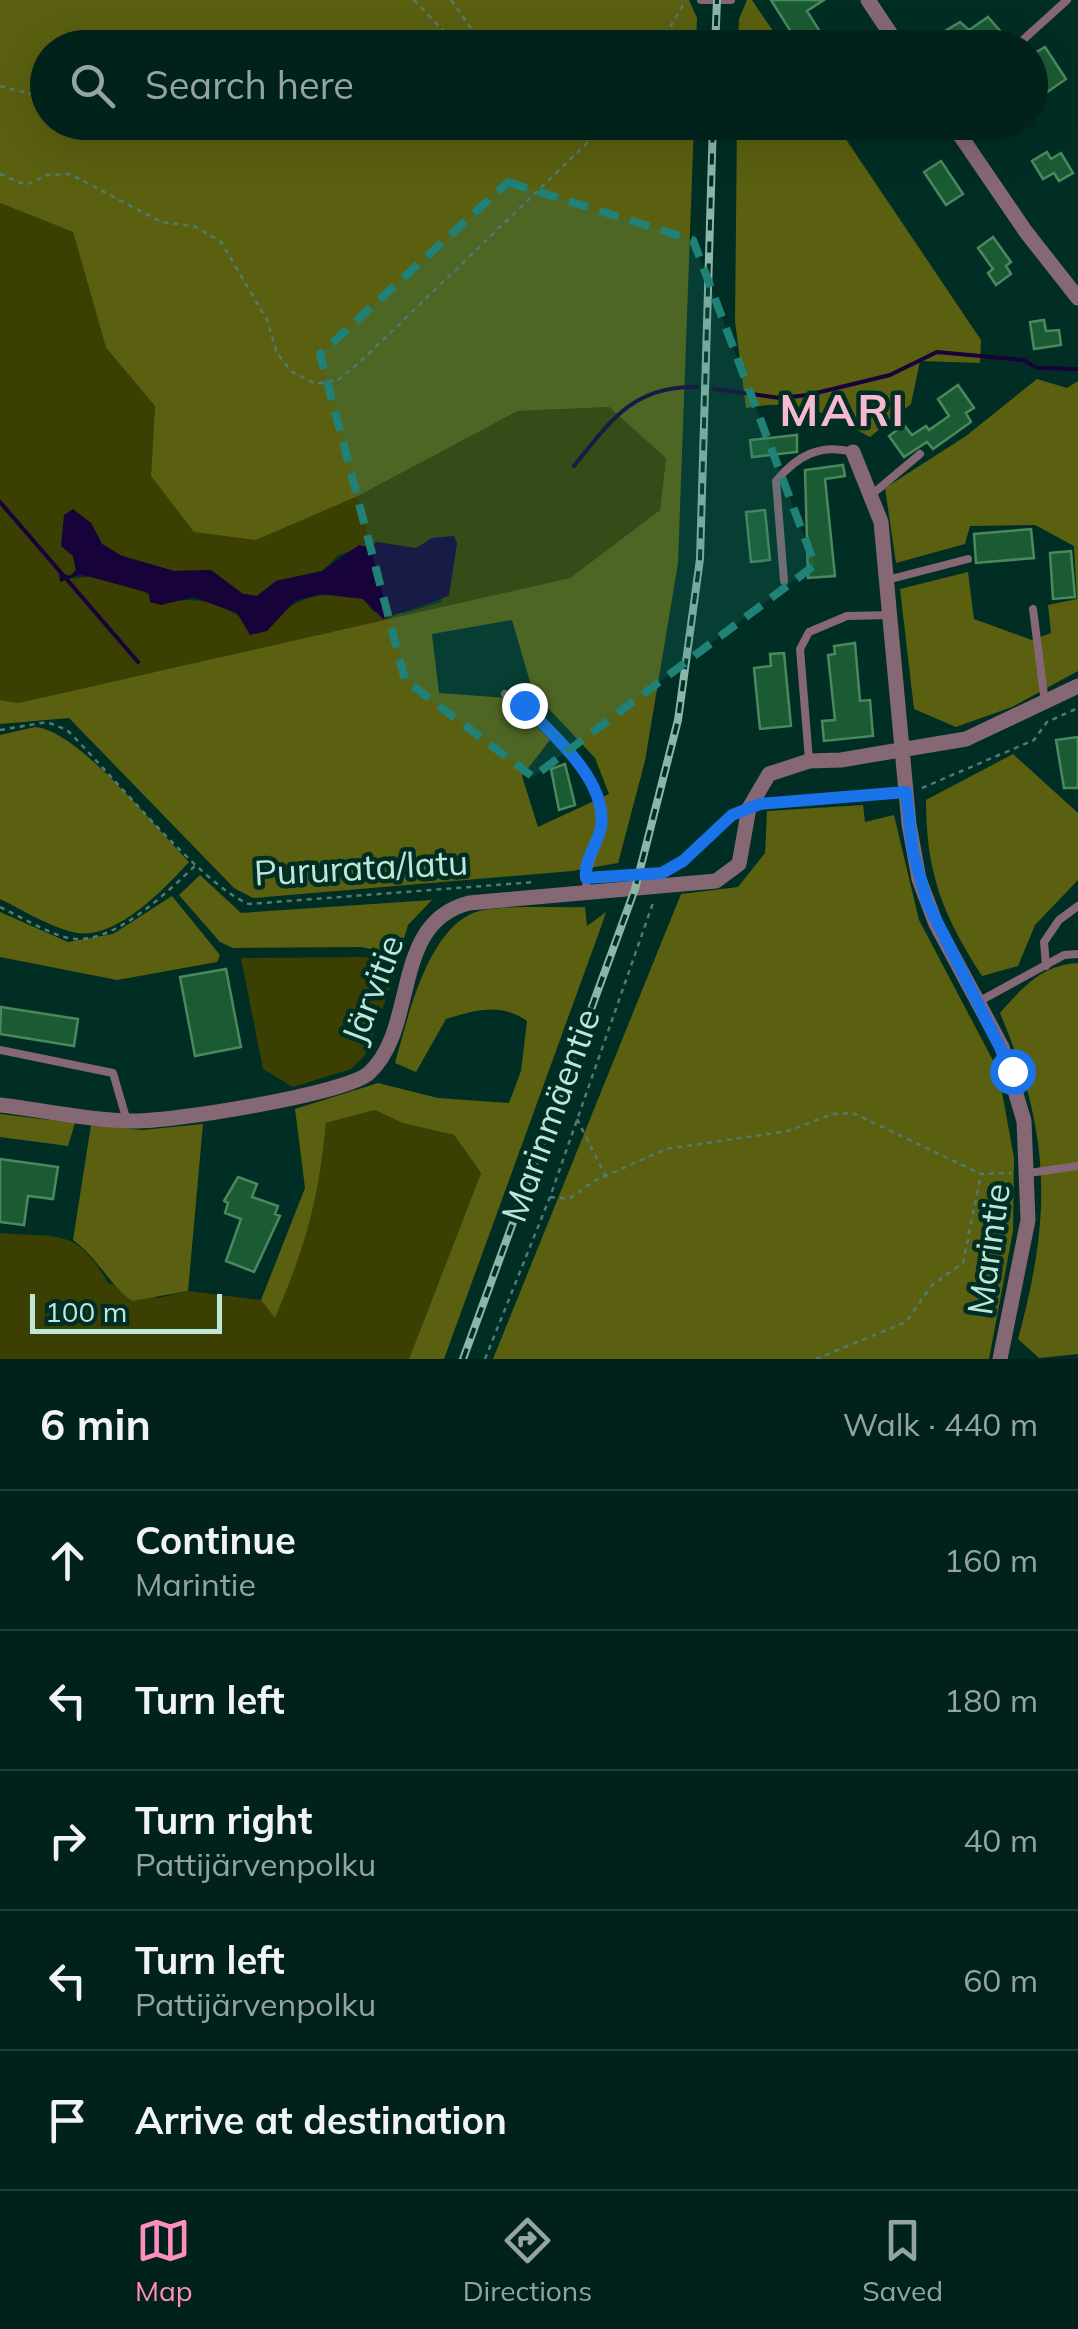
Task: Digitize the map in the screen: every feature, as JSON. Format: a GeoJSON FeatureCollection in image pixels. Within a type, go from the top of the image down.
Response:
{"type":"FeatureCollection","features":[{"type":"Feature","properties":{"kind":"street"},"geometry":{"type":"LineString","coordinates":[[868,0],[888,30]]}},
{"type":"Feature","properties":{"kind":"street"},"geometry":{"type":"LineString","coordinates":[[963,140],[1026,232],[1078,298]]}},
{"type":"Feature","properties":{"kind":"street","name":"Marintie"},"geometry":{"type":"LineString","coordinates":[[853,452],[880,522],[906,792],[919,879],[936,924],[978,1002],[1018,1095],[1029,1173],[1023,1258],[1000,1359]]}},
{"type":"Feature","properties":{"kind":"street"},"geometry":{"type":"LineString","coordinates":[[748,808],[769,774],[809,761],[966,738],[1048,711],[1078,686]]}},
{"type":"Feature","properties":{"kind":"street","name":"Järvitie"},"geometry":{"type":"LineString","coordinates":[[0,1105],[127,1121],[174,1119],[361,1079],[386,1047],[421,941],[444,913],[469,902],[586,892],[660,880],[716,881],[734,870],[745,846],[748,808]]}},
{"type":"Feature","properties":{"kind":"lane"},"geometry":{"type":"LineString","coordinates":[[701,0],[731,0]]}},
{"type":"Feature","properties":{"kind":"lane"},"geometry":{"type":"LineString","coordinates":[[1034,30],[1067,0]]}},
{"type":"Feature","properties":{"kind":"lane"},"geometry":{"type":"LineString","coordinates":[[784,581],[776,481],[794,460],[814,451],[836,447],[853,452]]}},
{"type":"Feature","properties":{"kind":"lane"},"geometry":{"type":"LineString","coordinates":[[870,496],[920,454]]}},
{"type":"Feature","properties":{"kind":"lane"},"geometry":{"type":"LineString","coordinates":[[887,580],[968,558]]}},
{"type":"Feature","properties":{"kind":"lane"},"geometry":{"type":"LineString","coordinates":[[1033,609],[1048,711]]}},
{"type":"Feature","properties":{"kind":"lane"},"geometry":{"type":"LineString","coordinates":[[809,761],[800,649],[809,632],[847,616],[891,616]]}},
{"type":"Feature","properties":{"kind":"lane"},"geometry":{"type":"LineString","coordinates":[[505,694],[524,705],[551,733],[599,799],[600,832],[585,868],[586,892]]}},
{"type":"Feature","properties":{"kind":"lane"},"geometry":{"type":"LineString","coordinates":[[1046,966],[1044,942],[1060,920],[1078,906]]}},
{"type":"Feature","properties":{"kind":"lane"},"geometry":{"type":"LineString","coordinates":[[978,1002],[1064,954],[1078,954]]}},
{"type":"Feature","properties":{"kind":"lane"},"geometry":{"type":"LineString","coordinates":[[0,1050],[114,1073],[127,1121]]}},
{"type":"Feature","properties":{"kind":"lane"},"geometry":{"type":"LineString","coordinates":[[1029,1173],[1078,1166]]}},
{"type":"Feature","properties":{"kind":"path"},"geometry":{"type":"LineString","coordinates":[[414,0],[443,30]]}},
{"type":"Feature","properties":{"kind":"path"},"geometry":{"type":"LineString","coordinates":[[452,0],[473,30]]}},
{"type":"Feature","properties":{"kind":"path"},"geometry":{"type":"LineString","coordinates":[[669,29],[686,0]]}},
{"type":"Feature","properties":{"kind":"path"},"geometry":{"type":"LineString","coordinates":[[0,86],[30,94]]}},
{"type":"Feature","properties":{"kind":"path"},"geometry":{"type":"LineString","coordinates":[[0,174],[26,184],[46,175],[70,174],[161,222],[194,226],[221,242],[267,320],[277,353],[291,372],[316,384],[339,379],[359,363],[590,140]]}},
{"type":"Feature","properties":{"kind":"path"},"geometry":{"type":"LineString","coordinates":[[660,880],[732,815],[748,808],[791,798],[872,797],[906,792],[957,776],[1034,740],[1048,711],[1078,708]]}},
{"type":"Feature","properties":{"kind":"path","name":"Pururata/latu"},"geometry":{"type":"LineString","coordinates":[[0,730],[39,722],[68,730],[196,864],[230,894],[256,905],[552,881]]}},
{"type":"Feature","properties":{"kind":"path"},"geometry":{"type":"LineString","coordinates":[[0,907],[68,939],[109,932],[140,914],[196,864]]}},
{"type":"Feature","properties":{"kind":"path","name":"Marinmäentie"},"geometry":{"type":"LineString","coordinates":[[486,1359],[550,1196],[660,880]]}},
{"type":"Feature","properties":{"kind":"path"},"geometry":{"type":"LineString","coordinates":[[550,1196],[569,1199],[605,1176],[666,1149],[788,1131],[832,1114],[853,1113],[981,1174],[1029,1173]]}},
{"type":"Feature","properties":{"kind":"path"},"geometry":{"type":"LineString","coordinates":[[576,1118],[605,1176]]}},
{"type":"Feature","properties":{"kind":"path"},"geometry":{"type":"LineString","coordinates":[[816,1359],[906,1322],[932,1285],[963,1263],[981,1174]]}},
{"type":"Feature","properties":{"kind":"highlighted area"},"geometry":{"type":"Polygon","coordinates":[[[508,182],[693,240],[815,565],[533,777],[405,680],[320,354],[508,182]]]}},
{"type":"Feature","properties":{"kind":"shaded area"},"geometry":{"type":"Polygon","coordinates":[[[0,0],[689,0],[697,18],[697,30],[30,30],[30,140],[693,140],[678,563],[645,761],[618,863],[572,871],[253,898],[234,888],[69,718],[0,724],[0,700],[18,703],[570,578],[660,510],[666,458],[609,407],[518,411],[356,497],[256,540],[194,532],[151,476],[155,406],[106,348],[73,232],[0,203],[0,0]],[[512,620],[432,634],[439,693],[508,698],[550,740],[522,776],[538,827],[609,794],[595,758],[533,692],[512,620]]]}},
{"type":"Feature","properties":{"kind":"shaded area"},"geometry":{"type":"Polygon","coordinates":[[[747,0],[752,0],[772,30],[739,30],[747,0]]]}},
{"type":"Feature","properties":{"kind":"shaded area"},"geometry":{"type":"Polygon","coordinates":[[[737,140],[846,140],[981,340],[980,363],[920,361],[911,404],[870,437],[811,409],[781,405],[746,408],[735,321],[737,140]]]}},
{"type":"Feature","properties":{"kind":"shaded area"},"geometry":{"type":"Polygon","coordinates":[[[0,203],[73,232],[106,348],[155,406],[151,476],[256,540],[356,497],[518,411],[609,407],[666,457],[660,510],[570,578],[18,703],[0,700],[0,203]],[[64,515],[76,571],[70,576],[60,573],[60,582],[85,577],[113,580],[140,590],[161,605],[204,601],[267,631],[286,610],[321,596],[363,599],[374,612],[404,613],[441,602],[457,543],[432,538],[416,549],[377,542],[339,555],[322,571],[276,581],[257,596],[243,594],[211,570],[174,571],[122,556],[102,544],[91,523],[64,515]]]}},
{"type":"Feature","properties":{"kind":"shaded area"},"geometry":{"type":"Polygon","coordinates":[[[1037,379],[1067,388],[1078,381],[1078,671],[1012,707],[956,727],[914,709],[900,589],[968,572],[974,619],[1032,640],[1051,633],[1048,605],[1077,599],[1074,546],[1035,525],[970,526],[965,544],[896,563],[885,488],[966,436],[1037,379]]]}},
{"type":"Feature","properties":{"kind":"shaded area"},"geometry":{"type":"Polygon","coordinates":[[[73,509],[91,523],[102,544],[122,556],[174,571],[211,570],[243,594],[257,596],[276,581],[322,571],[359,545],[369,548],[377,542],[416,548],[432,538],[454,536],[457,543],[449,596],[383,619],[363,599],[320,594],[295,601],[267,631],[250,635],[237,613],[193,597],[161,605],[150,602],[149,593],[80,574],[60,582],[59,572],[70,576],[76,570],[73,556],[61,546],[64,515],[73,509]]]}},
{"type":"Feature","properties":{"kind":"shaded area"},"geometry":{"type":"Polygon","coordinates":[[[35,727],[53,732],[94,762],[189,862],[137,911],[104,930],[72,932],[0,899],[0,735],[35,727]]]}},
{"type":"Feature","properties":{"kind":"shaded area"},"geometry":{"type":"Polygon","coordinates":[[[1013,754],[1078,813],[1078,880],[1035,925],[1018,966],[982,976],[939,893],[929,850],[926,800],[1013,754]]]}},
{"type":"Feature","properties":{"kind":"shaded area"},"geometry":{"type":"Polygon","coordinates":[[[863,805],[865,822],[894,815],[919,920],[998,1070],[1014,1158],[1013,1231],[989,1359],[493,1359],[681,894],[738,887],[765,853],[767,811],[863,805]]]}},
{"type":"Feature","properties":{"kind":"shaded area"},"geometry":{"type":"Polygon","coordinates":[[[200,875],[241,913],[432,900],[408,925],[399,955],[361,947],[233,948],[220,942],[179,895],[200,875]]]}},
{"type":"Feature","properties":{"kind":"shaded area"},"geometry":{"type":"Polygon","coordinates":[[[172,896],[220,955],[217,962],[117,980],[0,957],[0,912],[68,942],[113,934],[172,896]]]}},
{"type":"Feature","properties":{"kind":"shaded area"},"geometry":{"type":"Polygon","coordinates":[[[585,907],[587,926],[606,912],[444,1359],[409,1359],[481,1173],[454,1135],[402,1123],[375,1110],[326,1123],[309,1223],[275,1318],[261,1300],[305,1188],[295,1109],[378,1083],[438,1098],[509,1103],[521,1071],[527,1021],[497,1010],[446,1019],[416,1072],[395,1063],[414,997],[435,950],[465,917],[496,908],[585,907]]]}},
{"type":"Feature","properties":{"kind":"shaded area"},"geometry":{"type":"Polygon","coordinates":[[[365,957],[398,966],[366,1054],[351,1069],[293,1087],[263,1069],[241,958],[365,957]]]}},
{"type":"Feature","properties":{"kind":"shaded area"},"geometry":{"type":"Polygon","coordinates":[[[1078,963],[1078,1354],[1039,1358],[1018,1339],[1037,1252],[1041,1213],[1037,1136],[1017,1057],[1000,1013],[1025,986],[1044,973],[1078,963]]]}},
{"type":"Feature","properties":{"kind":"shaded area"},"geometry":{"type":"Polygon","coordinates":[[[375,1110],[402,1123],[454,1135],[481,1173],[409,1359],[0,1359],[0,1233],[51,1236],[75,1244],[97,1265],[108,1283],[158,1298],[188,1291],[261,1300],[275,1317],[309,1222],[326,1123],[375,1110]]]}},
{"type":"Feature","properties":{"kind":"shaded area"},"geometry":{"type":"Polygon","coordinates":[[[0,1114],[75,1123],[68,1146],[0,1137],[0,1114]]]}},
{"type":"Feature","properties":{"kind":"shaded area"},"geometry":{"type":"Polygon","coordinates":[[[203,1124],[188,1291],[132,1301],[73,1240],[91,1125],[142,1130],[203,1124]]]}},
{"type":"Feature","properties":{"kind":"building"},"geometry":{"type":"Polygon","coordinates":[[[771,0],[824,0],[807,11],[819,30],[790,30],[771,0]]]}},
{"type":"Feature","properties":{"kind":"building"},"geometry":{"type":"Polygon","coordinates":[[[988,17],[999,30],[969,30],[988,17]]]}},
{"type":"Feature","properties":{"kind":"building"},"geometry":{"type":"Polygon","coordinates":[[[960,22],[969,30],[947,30],[960,22]]]}},
{"type":"Feature","properties":{"kind":"building"},"geometry":{"type":"Polygon","coordinates":[[[1048,52],[1066,79],[1048,92],[1048,52]]]}},
{"type":"Feature","properties":{"kind":"building"},"geometry":{"type":"Polygon","coordinates":[[[1047,152],[1051,159],[1061,153],[1073,173],[1059,181],[1054,173],[1043,179],[1032,161],[1047,152]]]}},
{"type":"Feature","properties":{"kind":"building"},"geometry":{"type":"Polygon","coordinates":[[[941,161],[963,194],[946,205],[924,172],[941,161]]]}},
{"type":"Feature","properties":{"kind":"building"},"geometry":{"type":"Polygon","coordinates":[[[993,237],[1011,262],[1006,266],[1011,274],[996,285],[988,273],[993,269],[978,248],[993,237]]]}},
{"type":"Feature","properties":{"kind":"building"},"geometry":{"type":"Polygon","coordinates":[[[1044,320],[1046,331],[1059,330],[1061,345],[1034,349],[1030,322],[1044,320]]]}},
{"type":"Feature","properties":{"kind":"building"},"geometry":{"type":"Polygon","coordinates":[[[958,385],[974,408],[966,413],[971,422],[933,449],[927,442],[904,457],[889,436],[904,425],[912,435],[926,426],[929,430],[949,416],[938,399],[958,385]]]}},
{"type":"Feature","properties":{"kind":"building"},"geometry":{"type":"Polygon","coordinates":[[[797,435],[797,452],[752,457],[750,440],[797,435]]]}},
{"type":"Feature","properties":{"kind":"building"},"geometry":{"type":"Polygon","coordinates":[[[843,465],[845,476],[825,479],[835,576],[808,578],[805,470],[843,465]]]}},
{"type":"Feature","properties":{"kind":"building"},"geometry":{"type":"Polygon","coordinates":[[[765,510],[770,560],[751,562],[746,512],[765,510]]]}},
{"type":"Feature","properties":{"kind":"building"},"geometry":{"type":"Polygon","coordinates":[[[1031,529],[1034,558],[976,563],[974,534],[1031,529]]]}},
{"type":"Feature","properties":{"kind":"building"},"geometry":{"type":"Polygon","coordinates":[[[1071,551],[1075,597],[1053,599],[1050,553],[1071,551]]]}},
{"type":"Feature","properties":{"kind":"building"},"geometry":{"type":"Polygon","coordinates":[[[855,643],[860,701],[870,700],[873,736],[824,741],[822,721],[835,720],[828,655],[835,654],[834,646],[855,643]]]}},
{"type":"Feature","properties":{"kind":"building"},"geometry":{"type":"Polygon","coordinates":[[[784,653],[791,726],[760,729],[754,668],[771,666],[770,654],[784,653]]]}},
{"type":"Feature","properties":{"kind":"building"},"geometry":{"type":"Polygon","coordinates":[[[1078,737],[1078,788],[1064,788],[1056,740],[1078,737]]]}},
{"type":"Feature","properties":{"kind":"building"},"geometry":{"type":"Polygon","coordinates":[[[565,764],[575,805],[559,810],[551,769],[565,764]]]}},
{"type":"Feature","properties":{"kind":"building"},"geometry":{"type":"Polygon","coordinates":[[[226,969],[241,1047],[195,1056],[180,977],[226,969]]]}},
{"type":"Feature","properties":{"kind":"building"},"geometry":{"type":"Polygon","coordinates":[[[1,1007],[78,1019],[74,1046],[0,1034],[1,1007]]]}},
{"type":"Feature","properties":{"kind":"building"},"geometry":{"type":"Polygon","coordinates":[[[0,1159],[58,1167],[53,1199],[28,1196],[24,1225],[0,1222],[0,1159]]]}},
{"type":"Feature","properties":{"kind":"building"},"geometry":{"type":"Polygon","coordinates":[[[238,1177],[257,1184],[252,1197],[278,1206],[275,1214],[280,1216],[254,1272],[226,1261],[241,1219],[225,1213],[228,1203],[224,1201],[238,1177]]]}},
{"type":"Feature","properties":{"kind":"waterway"},"geometry":{"type":"LineString","coordinates":[[714,389],[780,398],[808,395],[890,375],[937,352],[1023,360],[1037,368],[1078,369]]}},
{"type":"Feature","properties":{"kind":"waterway"},"geometry":{"type":"LineString","coordinates":[[574,466],[612,421],[640,399],[656,392],[697,387]]}},
{"type":"Feature","properties":{"kind":"waterway"},"geometry":{"type":"LineString","coordinates":[[0,502],[138,662]]}},
{"type":"Feature","properties":{"kind":"railway"},"geometry":{"type":"LineString","coordinates":[[716,30],[717,0]]}},
{"type":"Feature","properties":{"kind":"railway"},"geometry":{"type":"LineString","coordinates":[[463,1359],[635,889],[678,720],[700,559],[712,140]]}},
{"type":"Feature","properties":{"kind":"district","name":"MARI"},"geometry":{"type":"Point","coordinates":[843,409]}},
{"type":"Feature","properties":{"kind":"route"},"geometry":{"type":"LineString","coordinates":[[524,705],[589,780],[599,799],[600,832],[585,868],[586,878],[662,873],[676,867],[732,815],[760,804],[791,798],[872,797],[906,792],[913,852],[927,902],[1012,1071]]}}]}
